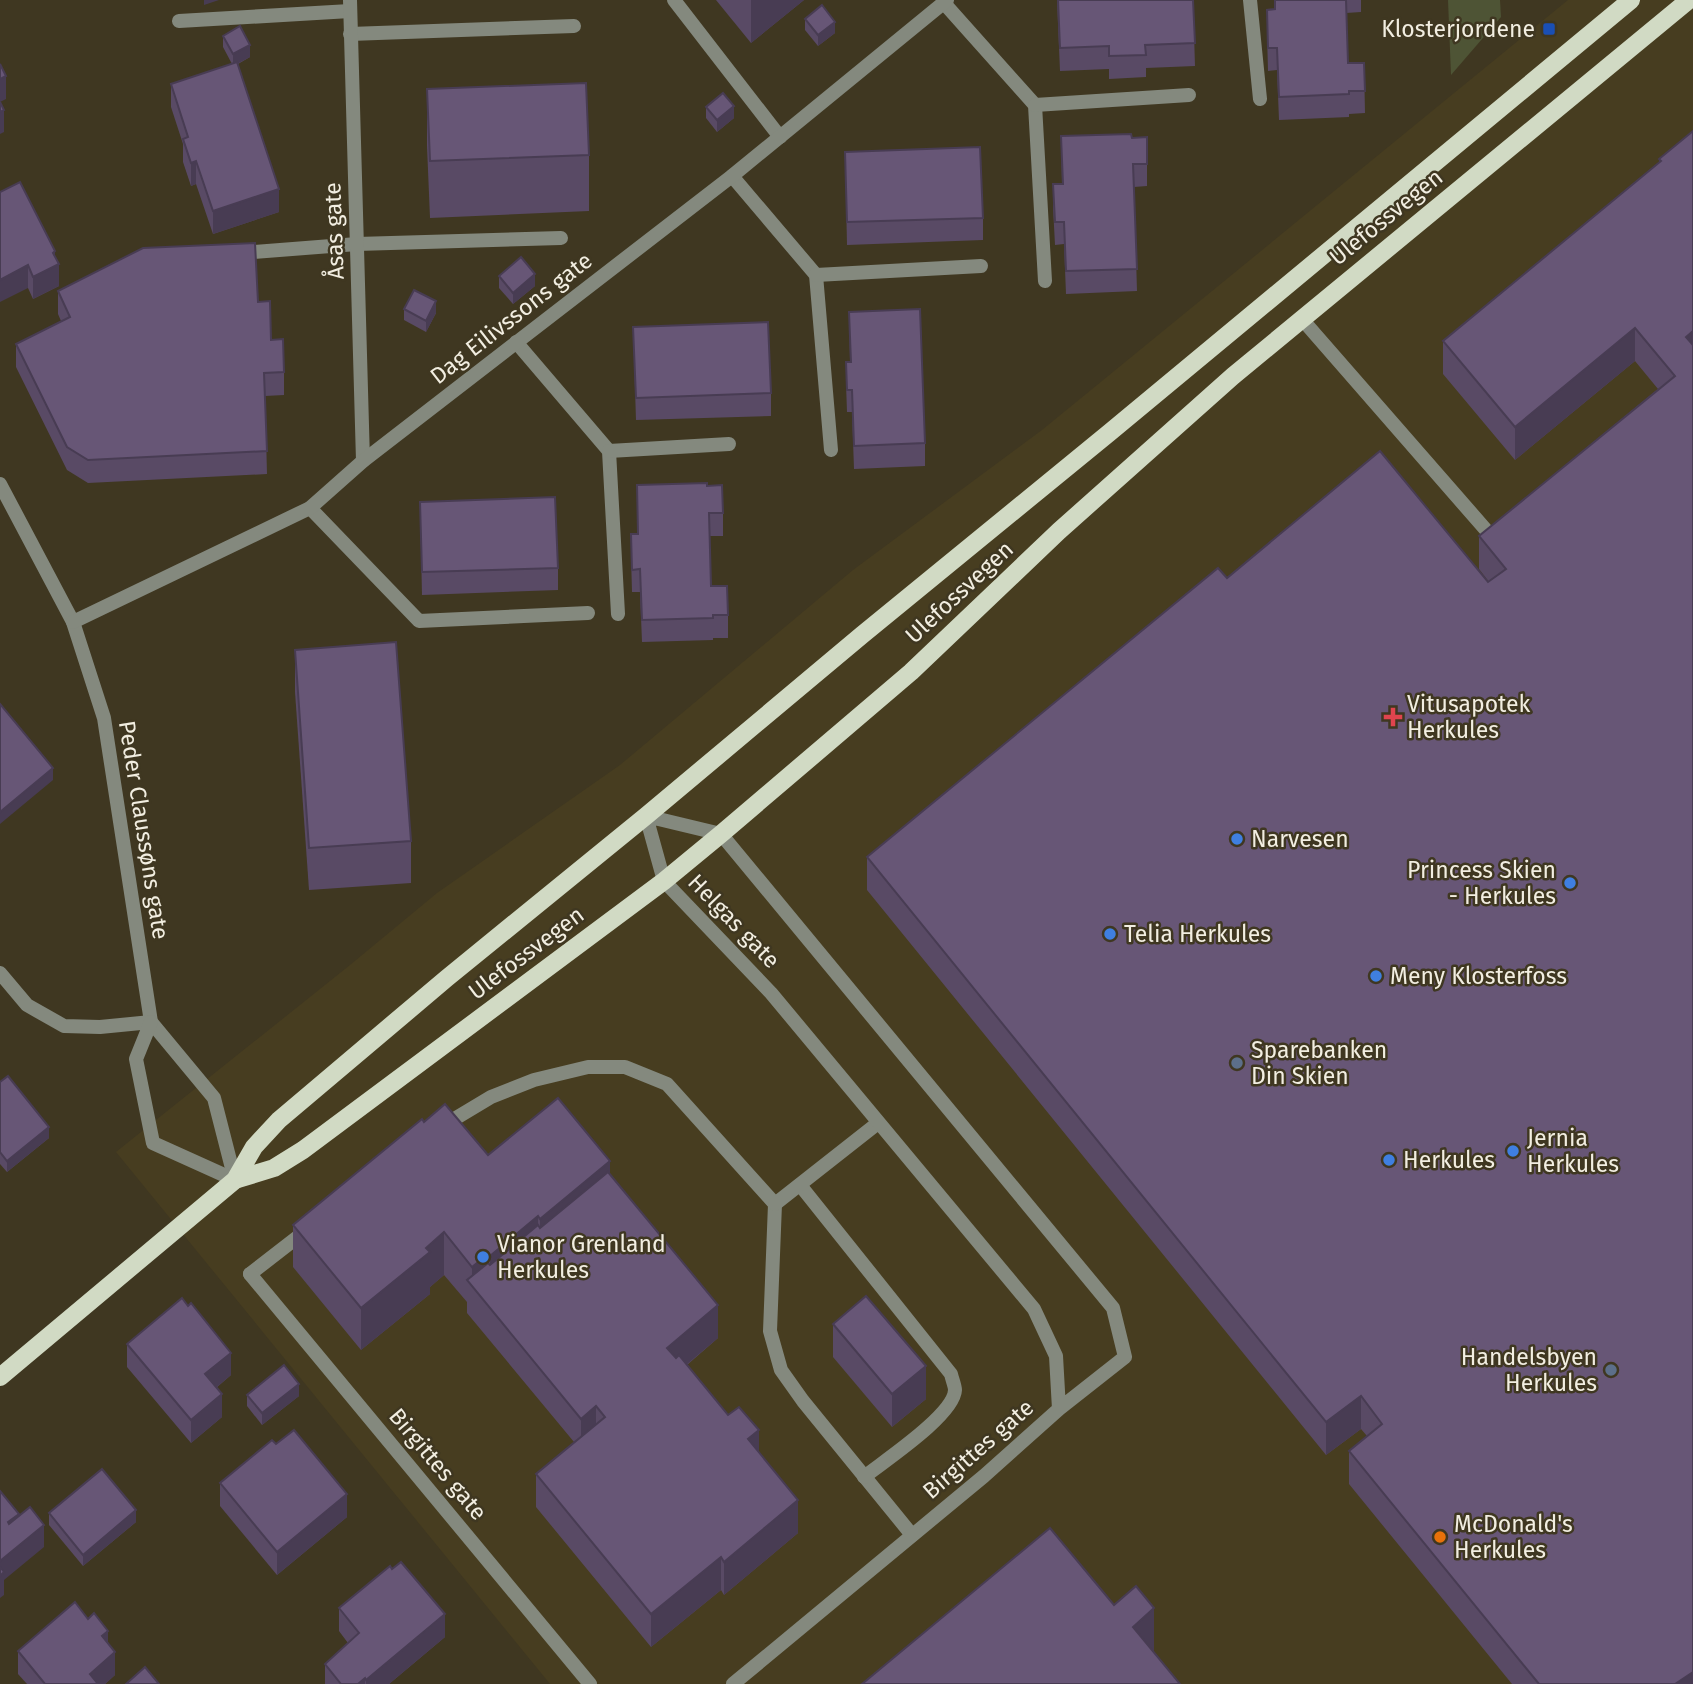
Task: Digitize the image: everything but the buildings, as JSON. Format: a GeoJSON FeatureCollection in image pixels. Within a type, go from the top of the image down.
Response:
{"type":"FeatureCollection","features":[{"type":"Feature","properties":{"kind":"main road","name":"Ulefossvegen"},"geometry":{"type":"LineString","coordinates":[[0,1377],[235,1180],[254,1147],[279,1120],[447,978],[1631,0]]}},
{"type":"Feature","properties":{"kind":"main road","name":"Ulefossvegen"},"geometry":{"type":"LineString","coordinates":[[235,1180],[274,1168],[303,1150],[664,881],[911,672],[1059,531],[1233,376],[1689,0]]}},
{"type":"Feature","properties":{"kind":"street"},"geometry":{"type":"LineString","coordinates":[[674,0],[780,136]]}},
{"type":"Feature","properties":{"kind":"street"},"geometry":{"type":"LineString","coordinates":[[1250,0],[1260,99]]}},
{"type":"Feature","properties":{"kind":"street"},"geometry":{"type":"LineString","coordinates":[[945,1],[1035,105],[1045,281]]}},
{"type":"Feature","properties":{"kind":"street","name":"Dag Eilivssons gate"},"geometry":{"type":"LineString","coordinates":[[73,622],[310,508],[363,461],[732,176],[945,1]]}},
{"type":"Feature","properties":{"kind":"street"},"geometry":{"type":"LineString","coordinates":[[179,21],[350,6]]}},
{"type":"Feature","properties":{"kind":"street","name":"Åsas gate"},"geometry":{"type":"LineString","coordinates":[[350,6],[363,461]]}},
{"type":"Feature","properties":{"kind":"street"},"geometry":{"type":"LineString","coordinates":[[350,34],[574,26]]}},
{"type":"Feature","properties":{"kind":"street"},"geometry":{"type":"LineString","coordinates":[[1035,105],[1189,94]]}},
{"type":"Feature","properties":{"kind":"street"},"geometry":{"type":"LineString","coordinates":[[732,176],[816,275],[831,450]]}},
{"type":"Feature","properties":{"kind":"street"},"geometry":{"type":"LineString","coordinates":[[225,255],[357,244],[561,238]]}},
{"type":"Feature","properties":{"kind":"street"},"geometry":{"type":"LineString","coordinates":[[816,275],[982,267]]}},
{"type":"Feature","properties":{"kind":"street"},"geometry":{"type":"LineString","coordinates":[[1301,318],[1493,538]]}},
{"type":"Feature","properties":{"kind":"street"},"geometry":{"type":"LineString","coordinates":[[516,342],[610,451],[618,614]]}},
{"type":"Feature","properties":{"kind":"street"},"geometry":{"type":"LineString","coordinates":[[610,451],[729,444]]}},
{"type":"Feature","properties":{"kind":"street","name":"Peder Claussøns gate"},"geometry":{"type":"LineString","coordinates":[[0,484],[73,622],[104,718],[151,1022]]}},
{"type":"Feature","properties":{"kind":"street"},"geometry":{"type":"LineString","coordinates":[[310,508],[419,621],[588,613]]}},
{"type":"Feature","properties":{"kind":"street"},"geometry":{"type":"LineString","coordinates":[[646,816],[721,834]]}},
{"type":"Feature","properties":{"kind":"street","name":"Helgas gate"},"geometry":{"type":"LineString","coordinates":[[646,816],[664,881],[771,993],[1034,1309],[1056,1356],[1059,1409]]}},
{"type":"Feature","properties":{"kind":"street","name":"Helgas gate"},"geometry":{"type":"LineString","coordinates":[[721,834],[1113,1308],[1125,1357]]}},
{"type":"Feature","properties":{"kind":"street"},"geometry":{"type":"LineString","coordinates":[[0,973],[27,1005],[64,1026],[100,1027],[151,1022]]}},
{"type":"Feature","properties":{"kind":"street"},"geometry":{"type":"LineString","coordinates":[[151,1022],[136,1059],[153,1143],[235,1180]]}},
{"type":"Feature","properties":{"kind":"street"},"geometry":{"type":"LineString","coordinates":[[151,1022],[214,1098],[235,1180]]}},
{"type":"Feature","properties":{"kind":"street"},"geometry":{"type":"LineString","coordinates":[[432,1133],[491,1097],[534,1080],[588,1068],[625,1067],[667,1084],[775,1204],[770,1331],[781,1370],[912,1535]]}},
{"type":"Feature","properties":{"kind":"street"},"geometry":{"type":"LineString","coordinates":[[775,1204],[878,1123]]}},
{"type":"Feature","properties":{"kind":"street"},"geometry":{"type":"LineString","coordinates":[[800,1185],[951,1374],[955,1391],[950,1405],[935,1421],[864,1477]]}},
{"type":"Feature","properties":{"kind":"street","name":"Birgittes gate"},"geometry":{"type":"LineString","coordinates":[[314,1224],[250,1274],[590,1684]]}},
{"type":"Feature","properties":{"kind":"street","name":"Birgittes gate"},"geometry":{"type":"LineString","coordinates":[[733,1684],[984,1476],[1059,1409],[1125,1357]]}},
{"type":"Feature","properties":{"kind":"shaded area"},"geometry":{"type":"Polygon","coordinates":[[[1568,0],[1693,0],[1693,1684],[550,1684],[116,1152],[437,893],[620,765],[853,570],[1042,430],[1568,0]]]}},
{"type":"Feature","properties":{"kind":"green space"},"geometry":{"type":"Polygon","coordinates":[[[1448,0],[1500,0],[1501,17],[1451,75],[1448,0]]]}},
{"type":"Feature","properties":{"kind":"place","name":"Klosterjordene"},"geometry":{"type":"Point","coordinates":[1549,29]}},
{"type":"Feature","properties":{"kind":"place","name":"Vitusapotek Herkules"},"geometry":{"type":"Point","coordinates":[1393,717]}},
{"type":"Feature","properties":{"kind":"place","name":"Narvesen"},"geometry":{"type":"Point","coordinates":[1237,839]}},
{"type":"Feature","properties":{"kind":"place","name":"Princess Skien - Herkules"},"geometry":{"type":"Point","coordinates":[1570,883]}},
{"type":"Feature","properties":{"kind":"place","name":"Telia Herkules"},"geometry":{"type":"Point","coordinates":[1110,934]}},
{"type":"Feature","properties":{"kind":"place","name":"Meny Klosterfoss"},"geometry":{"type":"Point","coordinates":[1376,976]}},
{"type":"Feature","properties":{"kind":"place","name":"Sparebanken Din Skien"},"geometry":{"type":"Point","coordinates":[1237,1063]}},
{"type":"Feature","properties":{"kind":"place","name":"Jernia Herkules"},"geometry":{"type":"Point","coordinates":[1513,1151]}},
{"type":"Feature","properties":{"kind":"place","name":"Herkules"},"geometry":{"type":"Point","coordinates":[1389,1160]}},
{"type":"Feature","properties":{"kind":"place","name":"Vianor Grenland Herkules"},"geometry":{"type":"Point","coordinates":[483,1257]}},
{"type":"Feature","properties":{"kind":"place","name":"Handelsbyen Herkules"},"geometry":{"type":"Point","coordinates":[1611,1370]}},
{"type":"Feature","properties":{"kind":"place","name":"McDonald's Herkules"},"geometry":{"type":"Point","coordinates":[1440,1537]}}]}
